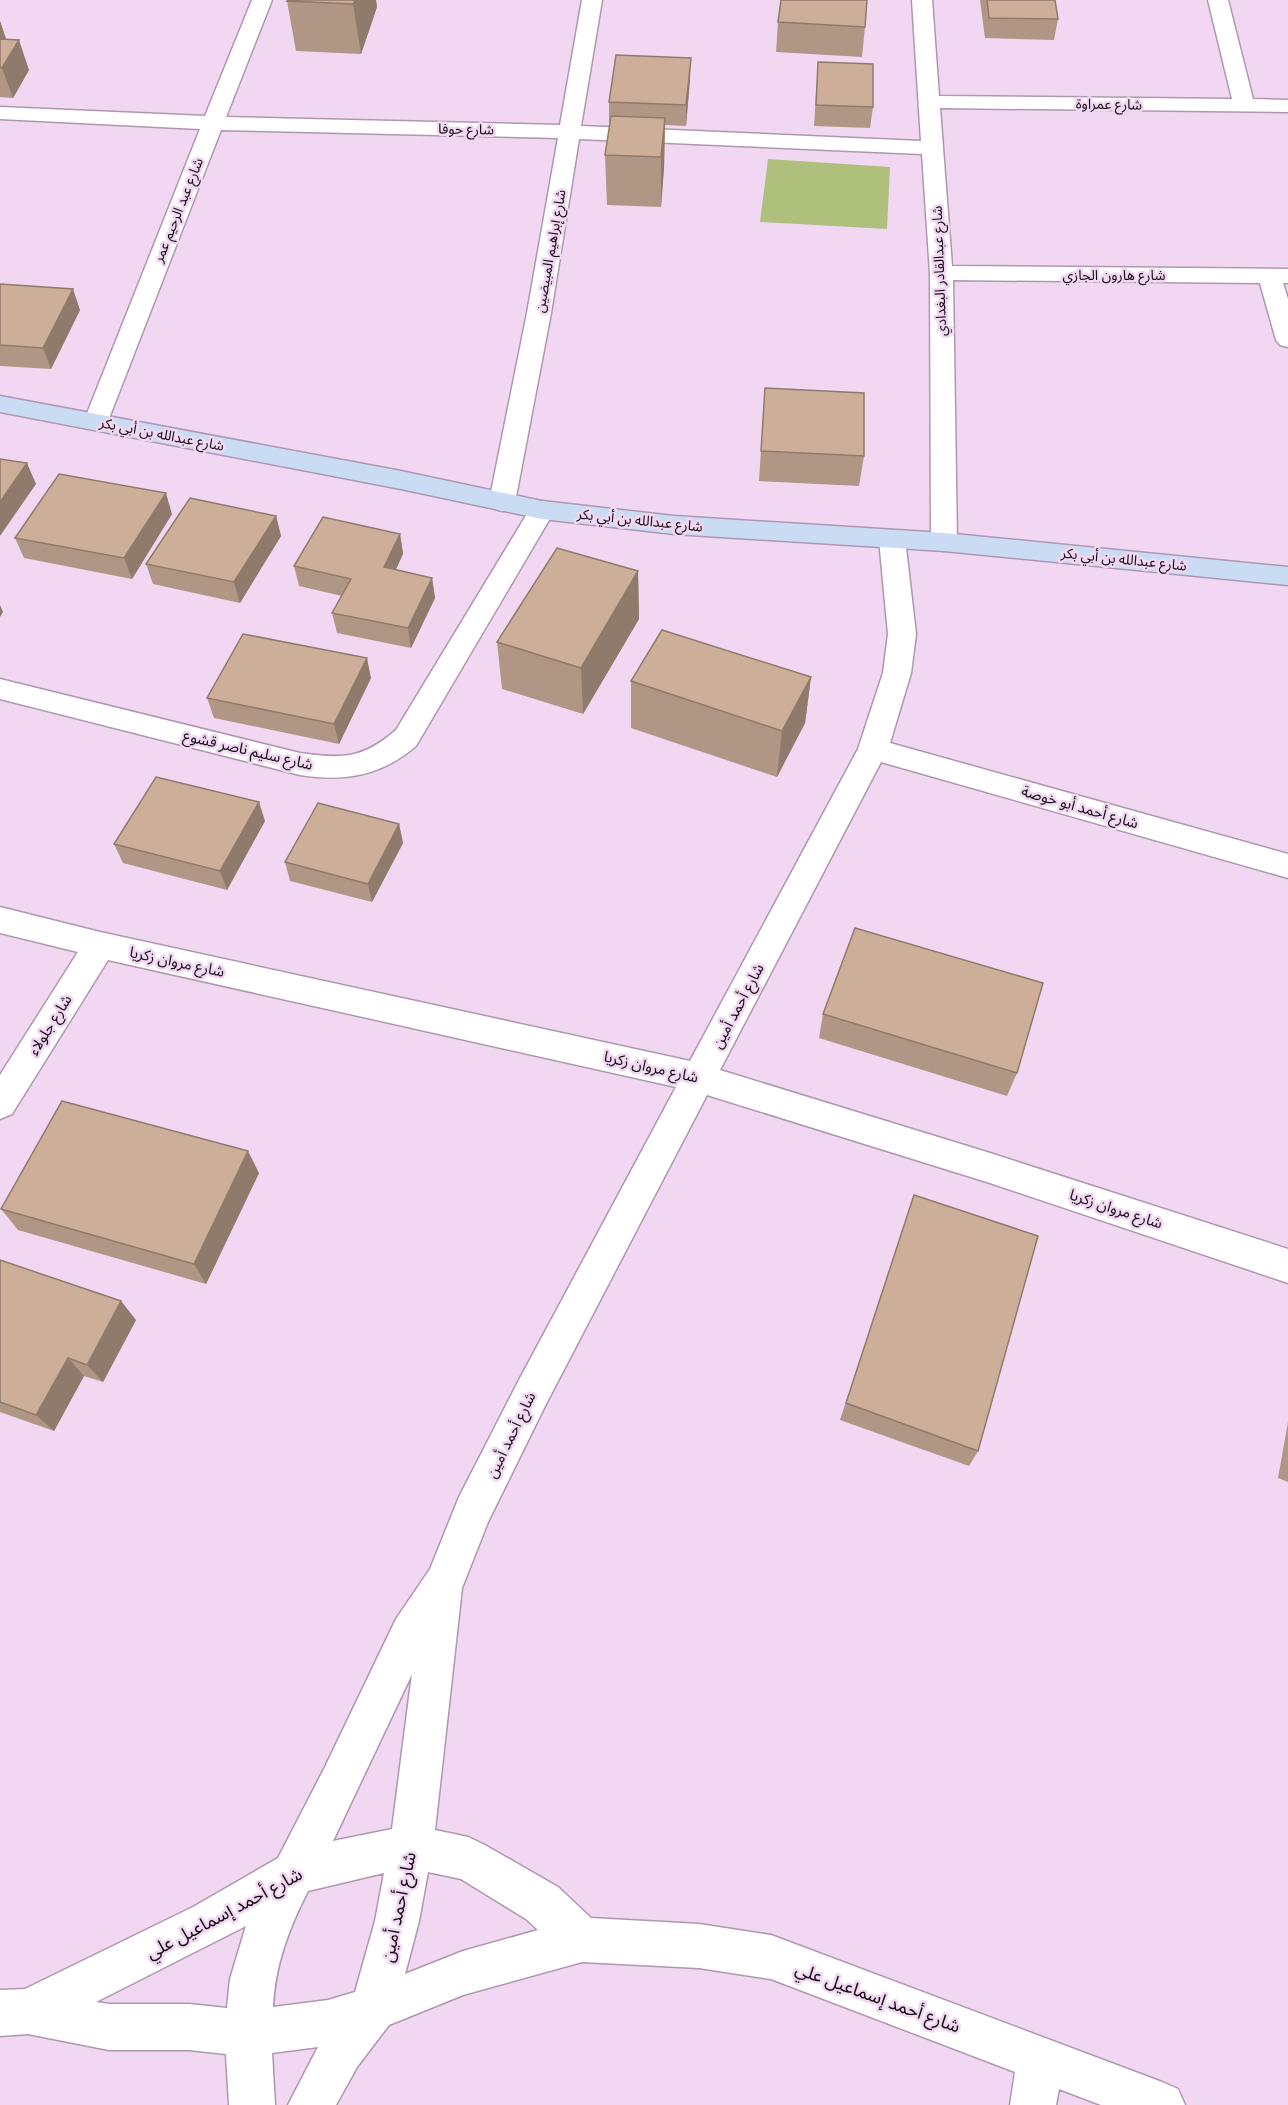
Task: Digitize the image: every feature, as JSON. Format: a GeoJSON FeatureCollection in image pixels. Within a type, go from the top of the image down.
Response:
{"type":"FeatureCollection","features":[{"type":"Feature","properties":{"kind":"street","name":"شارع عبد الرحيم عمر"},"geometry":{"type":"LineString","coordinates":[[96,421],[262,0]]}},
{"type":"Feature","properties":{"kind":"street","name":"شارع إبراهيم المبيضين"},"geometry":{"type":"LineString","coordinates":[[502,502],[539,314],[592,0]]}},
{"type":"Feature","properties":{"kind":"street","name":"شارع عبدالقادر البغدادي"},"geometry":{"type":"LineString","coordinates":[[922,0],[940,273],[944,542]]}},
{"type":"Feature","properties":{"kind":"street"},"geometry":{"type":"LineString","coordinates":[[1218,0],[1244,106]]}},
{"type":"Feature","properties":{"kind":"street","name":"شارع عمراوة"},"geometry":{"type":"LineString","coordinates":[[929,102],[1288,106]]}},
{"type":"Feature","properties":{"kind":"street","name":"شارع حوفا"},"geometry":{"type":"LineString","coordinates":[[0,113],[213,123],[571,132],[933,148]]}},
{"type":"Feature","properties":{"kind":"street","name":"شارع هارون الجازي"},"geometry":{"type":"LineString","coordinates":[[940,273],[1279,276]]}},
{"type":"Feature","properties":{"kind":"street"},"geometry":{"type":"LineString","coordinates":[[1279,276],[1288,340]]}},
{"type":"Feature","properties":{"kind":"street","name":"شارع عبدالله بن أبي بكر"},"geometry":{"type":"LineString","coordinates":[[0,404],[542,510],[675,525],[944,542],[1288,576]]}},
{"type":"Feature","properties":{"kind":"street","name":"شارع سليم ناصر قشوع"},"geometry":{"type":"LineString","coordinates":[[0,689],[300,764],[326,768],[353,767],[372,763],[391,752],[406,738],[542,510]]}},
{"type":"Feature","properties":{"kind":"street","name":"شارع أحمد أمين"},"geometry":{"type":"LineString","coordinates":[[252,2105],[248,2033],[252,1979],[271,1918],[296,1872],[410,1633],[444,1583],[473,1511],[532,1393],[873,749],[897,673],[901,646],[902,634],[892,540]]}},
{"type":"Feature","properties":{"kind":"street","name":"شارع أحمد أبو خوصة"},"geometry":{"type":"LineString","coordinates":[[873,749],[1288,866]]}},
{"type":"Feature","properties":{"kind":"street","name":"شارع مروان زكريا"},"geometry":{"type":"LineString","coordinates":[[0,920],[100,945],[700,1078],[990,1167],[1288,1266]]}},
{"type":"Feature","properties":{"kind":"street","name":"شارع جلولاء"},"geometry":{"type":"LineString","coordinates":[[0,1104],[100,945]]}},
{"type":"Feature","properties":{"kind":"street","name":"شارع أحمد أمين"},"geometry":{"type":"LineString","coordinates":[[311,2105],[341,2051],[373,2009],[397,1921],[411,1847],[444,1583]]}},
{"type":"Feature","properties":{"kind":"street","name":"شارع أحمد إسماعيل علي"},"geometry":{"type":"LineString","coordinates":[[14,2012],[209,1923],[296,1872],[357,1856],[411,1847],[468,1859],[542,1903],[582,1940]]}},
{"type":"Feature","properties":{"kind":"street","name":"شارع أحمد إسماعيل علي"},"geometry":{"type":"LineString","coordinates":[[14,2012],[109,2027],[189,2027],[248,2033],[328,2023],[373,2009],[463,1973],[582,1940],[699,1946],[771,1957],[1162,2105]]}},
{"type":"Feature","properties":{"kind":"street"},"geometry":{"type":"LineString","coordinates":[[1033,2105],[1040,2057]]}},
{"type":"Feature","properties":{"kind":"green space"},"geometry":{"type":"Polygon","coordinates":[[[768,159],[890,167],[887,229],[760,222],[768,159]]]}},
{"type":"Feature","properties":{"kind":"building"},"geometry":{"type":"Polygon","coordinates":[[[288,0],[355,0],[353,4],[288,0]]]}},
{"type":"Feature","properties":{"kind":"building"},"geometry":{"type":"Polygon","coordinates":[[[781,0],[867,0],[865,27],[778,22],[781,0]]]}},
{"type":"Feature","properties":{"kind":"building"},"geometry":{"type":"Polygon","coordinates":[[[987,0],[1055,0],[1058,19],[989,18],[987,0]]]}},
{"type":"Feature","properties":{"kind":"building"},"geometry":{"type":"Polygon","coordinates":[[[0,39],[19,40],[2,68],[0,67],[0,39]]]}},
{"type":"Feature","properties":{"kind":"building"},"geometry":{"type":"Polygon","coordinates":[[[616,55],[691,58],[686,105],[609,102],[616,55]]]}},
{"type":"Feature","properties":{"kind":"building"},"geometry":{"type":"Polygon","coordinates":[[[818,62],[873,64],[873,107],[816,105],[818,62]]]}},
{"type":"Feature","properties":{"kind":"building"},"geometry":{"type":"Polygon","coordinates":[[[611,116],[665,118],[661,157],[605,155],[611,116]]]}},
{"type":"Feature","properties":{"kind":"building"},"geometry":{"type":"Polygon","coordinates":[[[0,284],[73,289],[43,348],[0,345],[0,284]]]}},
{"type":"Feature","properties":{"kind":"building"},"geometry":{"type":"Polygon","coordinates":[[[765,388],[864,393],[864,456],[761,451],[765,388]]]}},
{"type":"Feature","properties":{"kind":"building"},"geometry":{"type":"Polygon","coordinates":[[[0,459],[27,463],[0,502],[0,459]]]}},
{"type":"Feature","properties":{"kind":"building"},"geometry":{"type":"Polygon","coordinates":[[[59,474],[166,493],[124,558],[15,538],[59,474]]]}},
{"type":"Feature","properties":{"kind":"building"},"geometry":{"type":"Polygon","coordinates":[[[190,498],[276,516],[234,582],[146,564],[190,498]]]}},
{"type":"Feature","properties":{"kind":"building"},"geometry":{"type":"Polygon","coordinates":[[[323,517],[400,534],[384,567],[432,578],[408,628],[332,613],[351,579],[294,566],[323,517]]]}},
{"type":"Feature","properties":{"kind":"building"},"geometry":{"type":"Polygon","coordinates":[[[557,548],[638,571],[581,668],[497,642],[557,548]]]}},
{"type":"Feature","properties":{"kind":"building"},"geometry":{"type":"Polygon","coordinates":[[[662,630],[811,677],[782,731],[631,681],[662,630]]]}},
{"type":"Feature","properties":{"kind":"building"},"geometry":{"type":"Polygon","coordinates":[[[243,634],[367,658],[334,724],[207,698],[243,634]]]}},
{"type":"Feature","properties":{"kind":"building"},"geometry":{"type":"Polygon","coordinates":[[[156,777],[259,802],[220,871],[114,844],[156,777]]]}},
{"type":"Feature","properties":{"kind":"building"},"geometry":{"type":"Polygon","coordinates":[[[318,803],[399,824],[368,884],[285,862],[318,803]]]}},
{"type":"Feature","properties":{"kind":"building"},"geometry":{"type":"Polygon","coordinates":[[[855,928],[1043,983],[1017,1073],[823,1014],[855,928]]]}},
{"type":"Feature","properties":{"kind":"building"},"geometry":{"type":"Polygon","coordinates":[[[62,1101],[248,1151],[194,1264],[1,1209],[62,1101]]]}},
{"type":"Feature","properties":{"kind":"building"},"geometry":{"type":"Polygon","coordinates":[[[914,1195],[1038,1236],[978,1451],[846,1403],[914,1195]]]}},
{"type":"Feature","properties":{"kind":"building"},"geometry":{"type":"Polygon","coordinates":[[[0,1260],[121,1301],[87,1365],[68,1358],[36,1415],[0,1402],[0,1260]]]}}]}
